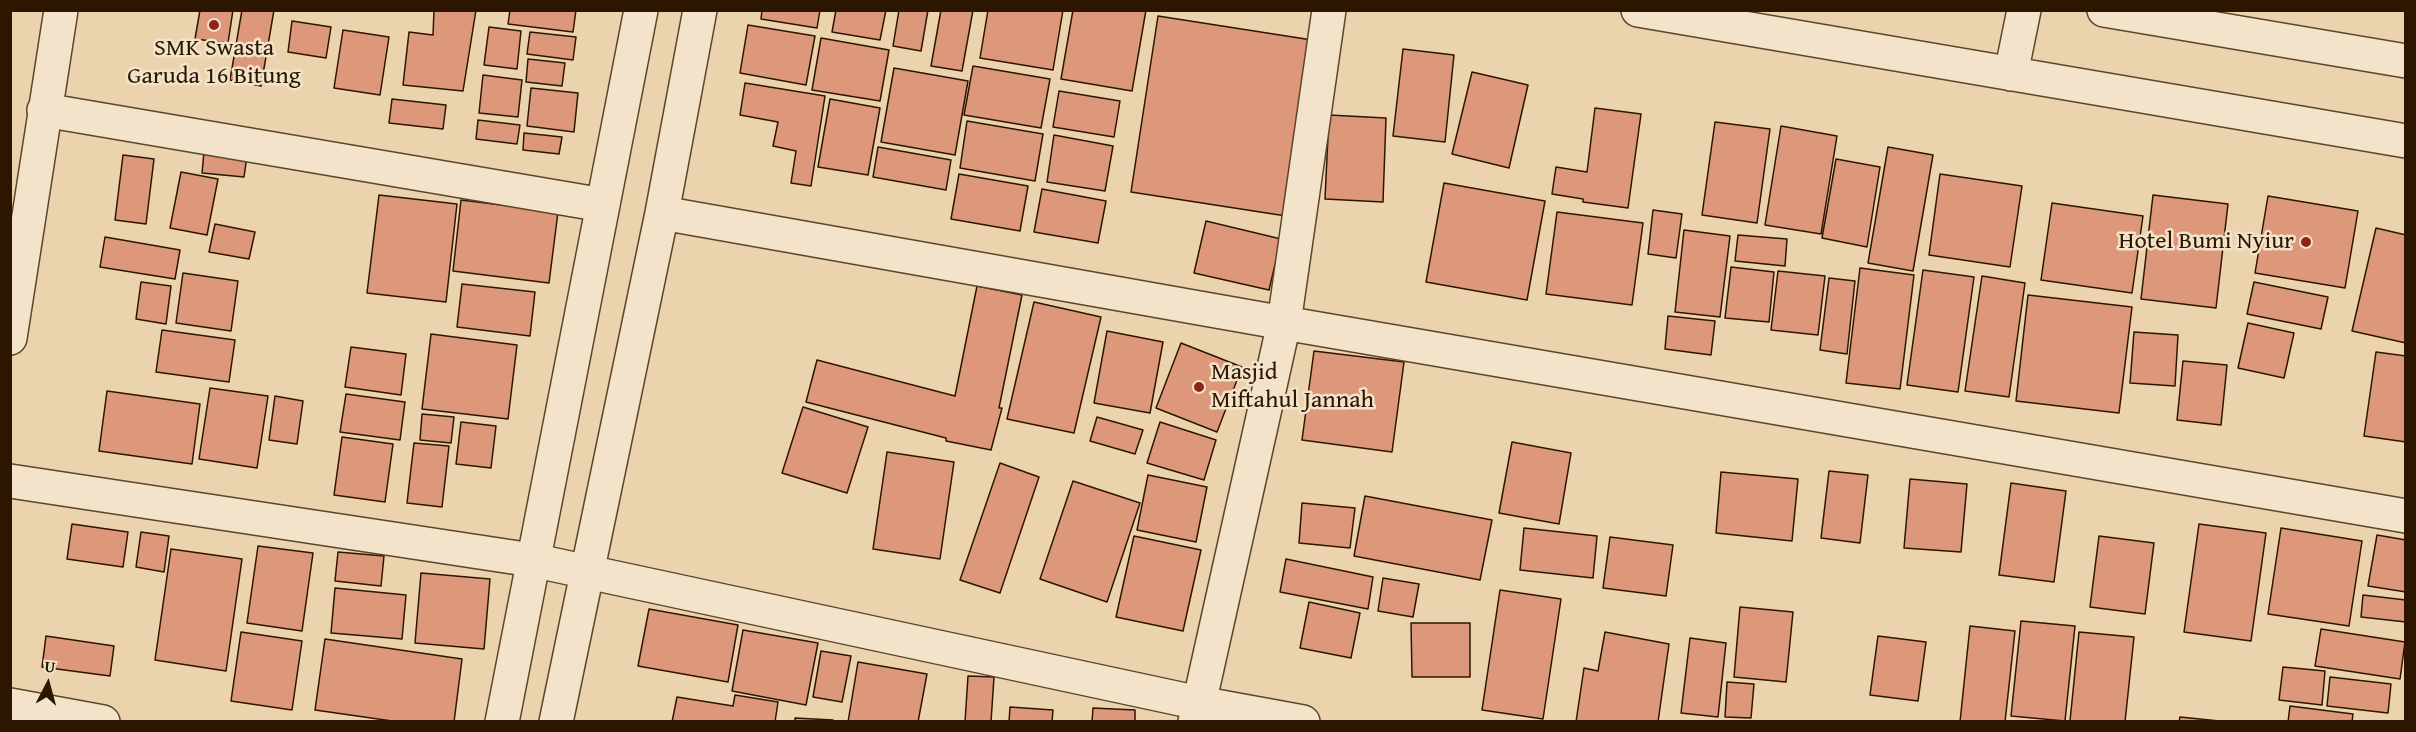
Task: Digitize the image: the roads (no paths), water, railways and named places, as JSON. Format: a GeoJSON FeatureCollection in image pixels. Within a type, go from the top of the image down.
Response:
{"type":"FeatureCollection","features":[{"type":"Feature","properties":{"kind":"street"},"geometry":{"type":"LineString","coordinates":[[10,338],[61,10]]}},
{"type":"Feature","properties":{"kind":"street"},"geometry":{"type":"LineString","coordinates":[[502,722],[641,10]]}},
{"type":"Feature","properties":{"kind":"street"},"geometry":{"type":"LineString","coordinates":[[556,722],[662,213],[700,10]]}},
{"type":"Feature","properties":{"kind":"street"},"geometry":{"type":"LineString","coordinates":[[1197,712],[1284,323],[1329,10]]}},
{"type":"Feature","properties":{"kind":"street"},"geometry":{"type":"LineString","coordinates":[[1638,10],[2406,141]]}},
{"type":"Feature","properties":{"kind":"street"},"geometry":{"type":"LineString","coordinates":[[2011,74],[2024,10]]}},
{"type":"Feature","properties":{"kind":"street"},"geometry":{"type":"LineString","coordinates":[[2104,10],[2406,61]]}},
{"type":"Feature","properties":{"kind":"street"},"geometry":{"type":"LineString","coordinates":[[44,110],[603,205]]}},
{"type":"Feature","properties":{"kind":"street"},"geometry":{"type":"LineString","coordinates":[[662,213],[1284,323],[2406,516]]}},
{"type":"Feature","properties":{"kind":"street"},"geometry":{"type":"LineString","coordinates":[[10,481],[532,560],[1197,712],[1303,722]]}},
{"type":"Feature","properties":{"kind":"street"},"geometry":{"type":"LineString","coordinates":[[10,705],[103,722]]}},
{"type":"Feature","properties":{"kind":"place","name":"SMK Swasta Garuda 16 Bitung"},"geometry":{"type":"Point","coordinates":[214,25]}},
{"type":"Feature","properties":{"kind":"place","name":"Hotel Bumi Nyiur"},"geometry":{"type":"Point","coordinates":[2306,242]}},
{"type":"Feature","properties":{"kind":"place","name":"Masjid Miftahul Jannah"},"geometry":{"type":"Point","coordinates":[1199,387]}}]}
